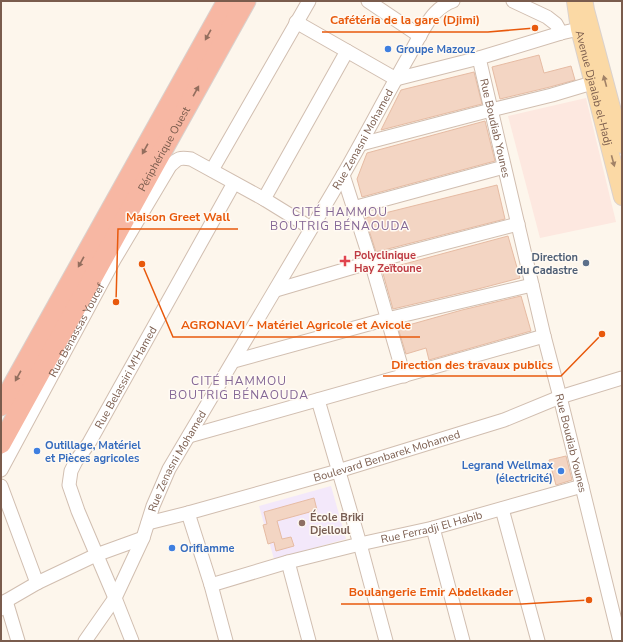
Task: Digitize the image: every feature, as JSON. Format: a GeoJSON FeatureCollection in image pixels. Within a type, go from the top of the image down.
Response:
{"type":"FeatureCollection","features":[{"type":"Feature","properties":{"kind":"highway","name":"Périphérique Ouest"},"geometry":{"type":"LineString","coordinates":[[1,406],[227,1]]}},
{"type":"Feature","properties":{"kind":"highway","name":"Périphérique Ouest"},"geometry":{"type":"LineString","coordinates":[[1,444],[246,1]]}},
{"type":"Feature","properties":{"kind":"main road","name":"Avenue Djaalab el-Hadj"},"geometry":{"type":"LineString","coordinates":[[575,1],[579,29],[622,197]]}},
{"type":"Feature","properties":{"kind":"main road","name":"Avenue Djaalab el-Hadj"},"geometry":{"type":"LineString","coordinates":[[585,1],[586,10],[616,101],[622,146]]}},
{"type":"Feature","properties":{"kind":"street"},"geometry":{"type":"LineString","coordinates":[[212,170],[309,1]]}},
{"type":"Feature","properties":{"kind":"street"},"geometry":{"type":"LineString","coordinates":[[368,1],[420,36]]}},
{"type":"Feature","properties":{"kind":"street","name":"Rue Zenasni Mohamed"},"geometry":{"type":"LineString","coordinates":[[85,641],[115,598],[143,538],[153,506],[169,469],[361,144],[420,36],[435,13],[449,2],[453,1]]}},
{"type":"Feature","properties":{"kind":"street"},"geometry":{"type":"LineString","coordinates":[[512,1],[547,17],[556,24],[560,33]]}},
{"type":"Feature","properties":{"kind":"street"},"geometry":{"type":"LineString","coordinates":[[296,22],[396,79],[479,58],[560,33],[579,29]]}},
{"type":"Feature","properties":{"kind":"street"},"geometry":{"type":"LineString","coordinates":[[264,199],[346,51]]}},
{"type":"Feature","properties":{"kind":"street","name":"Rue Boudiab Younes"},"geometry":{"type":"LineString","coordinates":[[479,58],[544,336],[620,641]]}},
{"type":"Feature","properties":{"kind":"street"},"geometry":{"type":"LineString","coordinates":[[361,144],[552,95],[592,83]]}},
{"type":"Feature","properties":{"kind":"street","name":"Rue Benassas Youcef"},"geometry":{"type":"LineString","coordinates":[[1,470],[114,260],[170,166],[177,159],[191,159],[264,199],[311,228]]}},
{"type":"Feature","properties":{"kind":"street"},"geometry":{"type":"LineString","coordinates":[[353,208],[504,167]]}},
{"type":"Feature","properties":{"kind":"street"},"geometry":{"type":"LineString","coordinates":[[343,175],[371,262],[404,376]]}},
{"type":"Feature","properties":{"kind":"street","name":"Rue Belassiri M'Hamed"},"geometry":{"type":"LineString","coordinates":[[132,641],[78,511],[69,485],[71,471],[76,461],[89,443],[234,183]]}},
{"type":"Feature","properties":{"kind":"street"},"geometry":{"type":"LineString","coordinates":[[276,290],[371,262],[518,224]]}},
{"type":"Feature","properties":{"kind":"street"},"geometry":{"type":"LineString","coordinates":[[234,361],[387,319],[532,284]]}},
{"type":"Feature","properties":{"kind":"street"},"geometry":{"type":"LineString","coordinates":[[189,436],[544,336]]}},
{"type":"Feature","properties":{"kind":"street","name":"Boulevard Benbarek Mohamed"},"geometry":{"type":"LineString","coordinates":[[148,523],[338,471],[504,420],[560,397],[622,378]]}},
{"type":"Feature","properties":{"kind":"street"},"geometry":{"type":"LineString","coordinates":[[318,400],[360,544],[386,641]]}},
{"type":"Feature","properties":{"kind":"street"},"geometry":{"type":"LineString","coordinates":[[1,486],[37,583]]}},
{"type":"Feature","properties":{"kind":"street","name":"Rue Ferradji El Habib"},"geometry":{"type":"LineString","coordinates":[[211,585],[288,562],[433,528],[582,486]]}},
{"type":"Feature","properties":{"kind":"street"},"geometry":{"type":"LineString","coordinates":[[502,508],[538,641]]}},
{"type":"Feature","properties":{"kind":"street"},"geometry":{"type":"LineString","coordinates":[[188,513],[211,585],[226,641]]}},
{"type":"Feature","properties":{"kind":"street"},"geometry":{"type":"LineString","coordinates":[[433,528],[463,641]]}},
{"type":"Feature","properties":{"kind":"street"},"geometry":{"type":"LineString","coordinates":[[18,641],[4,605],[37,583],[96,555],[143,538]]}},
{"type":"Feature","properties":{"kind":"street"},"geometry":{"type":"LineString","coordinates":[[288,562],[309,641]]}},
{"type":"Feature","properties":{"kind":"shaded area"},"geometry":{"type":"Polygon","coordinates":[[[586,98],[616,222],[540,238],[508,116],[586,98]]]}},
{"type":"Feature","properties":{"kind":"shaded area","name":"École Briki Djelloul"},"geometry":{"type":"Polygon","coordinates":[[[331,486],[346,539],[274,559],[259,506],[331,486]]]}},
{"type":"Feature","properties":{"kind":"building"},"geometry":{"type":"Polygon","coordinates":[[[539,55],[544,73],[571,66],[575,80],[500,99],[492,67],[539,55]]]}},
{"type":"Feature","properties":{"kind":"building"},"geometry":{"type":"Polygon","coordinates":[[[474,72],[482,104],[381,130],[401,90],[474,72]]]}},
{"type":"Feature","properties":{"kind":"building"},"geometry":{"type":"Polygon","coordinates":[[[485,121],[495,161],[362,197],[357,179],[367,153],[485,121]]]}},
{"type":"Feature","properties":{"kind":"building"},"geometry":{"type":"Polygon","coordinates":[[[497,185],[505,219],[376,252],[365,218],[497,185]]]}},
{"type":"Feature","properties":{"kind":"building"},"geometry":{"type":"Polygon","coordinates":[[[508,236],[520,278],[393,309],[382,270],[508,236]]]}},
{"type":"Feature","properties":{"kind":"building"},"geometry":{"type":"Polygon","coordinates":[[[521,296],[531,331],[429,360],[426,348],[406,354],[398,328],[462,310],[521,296]]]}},
{"type":"Feature","properties":{"kind":"building","name":"Legrand Wellmax (électricité)"},"geometry":{"type":"Polygon","coordinates":[[[566,456],[572,480],[556,485],[549,460],[566,456]]]}},
{"type":"Feature","properties":{"kind":"building"},"geometry":{"type":"Polygon","coordinates":[[[314,498],[317,510],[277,521],[282,539],[291,537],[294,546],[276,551],[274,542],[268,544],[263,525],[267,524],[264,512],[314,498]]]}},
{"type":"Feature","properties":{"kind":"place","name":"Cafétéria de la gare (Djimi)"},"geometry":{"type":"Point","coordinates":[535,28]}},
{"type":"Feature","properties":{"kind":"place","name":"Groupe Mazouz"},"geometry":{"type":"Point","coordinates":[388,49]}},
{"type":"Feature","properties":{"kind":"place","name":"Polyclinique Hay Zeïtoune"},"geometry":{"type":"Point","coordinates":[345,261]}},
{"type":"Feature","properties":{"kind":"place","name":"Direction du Cadastre"},"geometry":{"type":"Point","coordinates":[586,263]}},
{"type":"Feature","properties":{"kind":"place","name":"AGRONAVI - Matériel Agricole et Avicole"},"geometry":{"type":"Point","coordinates":[142,264]}},
{"type":"Feature","properties":{"kind":"place","name":"Maison Greet Wall"},"geometry":{"type":"Point","coordinates":[116,302]}},
{"type":"Feature","properties":{"kind":"place","name":"Direction des travaux publics"},"geometry":{"type":"Point","coordinates":[602,334]}},
{"type":"Feature","properties":{"kind":"place","name":"Outillage, Matériel et Pièces agricoles"},"geometry":{"type":"Point","coordinates":[37,451]}},
{"type":"Feature","properties":{"kind":"place","name":"Legrand Wellmax (électricité)"},"geometry":{"type":"Point","coordinates":[561,471]}},
{"type":"Feature","properties":{"kind":"place","name":"École Briki Djelloul"},"geometry":{"type":"Point","coordinates":[302,523]}},
{"type":"Feature","properties":{"kind":"place","name":"Oriflamme"},"geometry":{"type":"Point","coordinates":[172,548]}},
{"type":"Feature","properties":{"kind":"place","name":"Boulangerie Emir Abdelkader"},"geometry":{"type":"Point","coordinates":[589,600]}},
{"type":"Feature","properties":{"kind":"district","name":"CITÉ HAMMOU BOUTRIG BÉNAOUDA"},"geometry":{"type":"Point","coordinates":[340,219]}},
{"type":"Feature","properties":{"kind":"district","name":"CITÉ HAMMOU BOUTRIG BÉNAOUDA"},"geometry":{"type":"Point","coordinates":[239,388]}}]}
